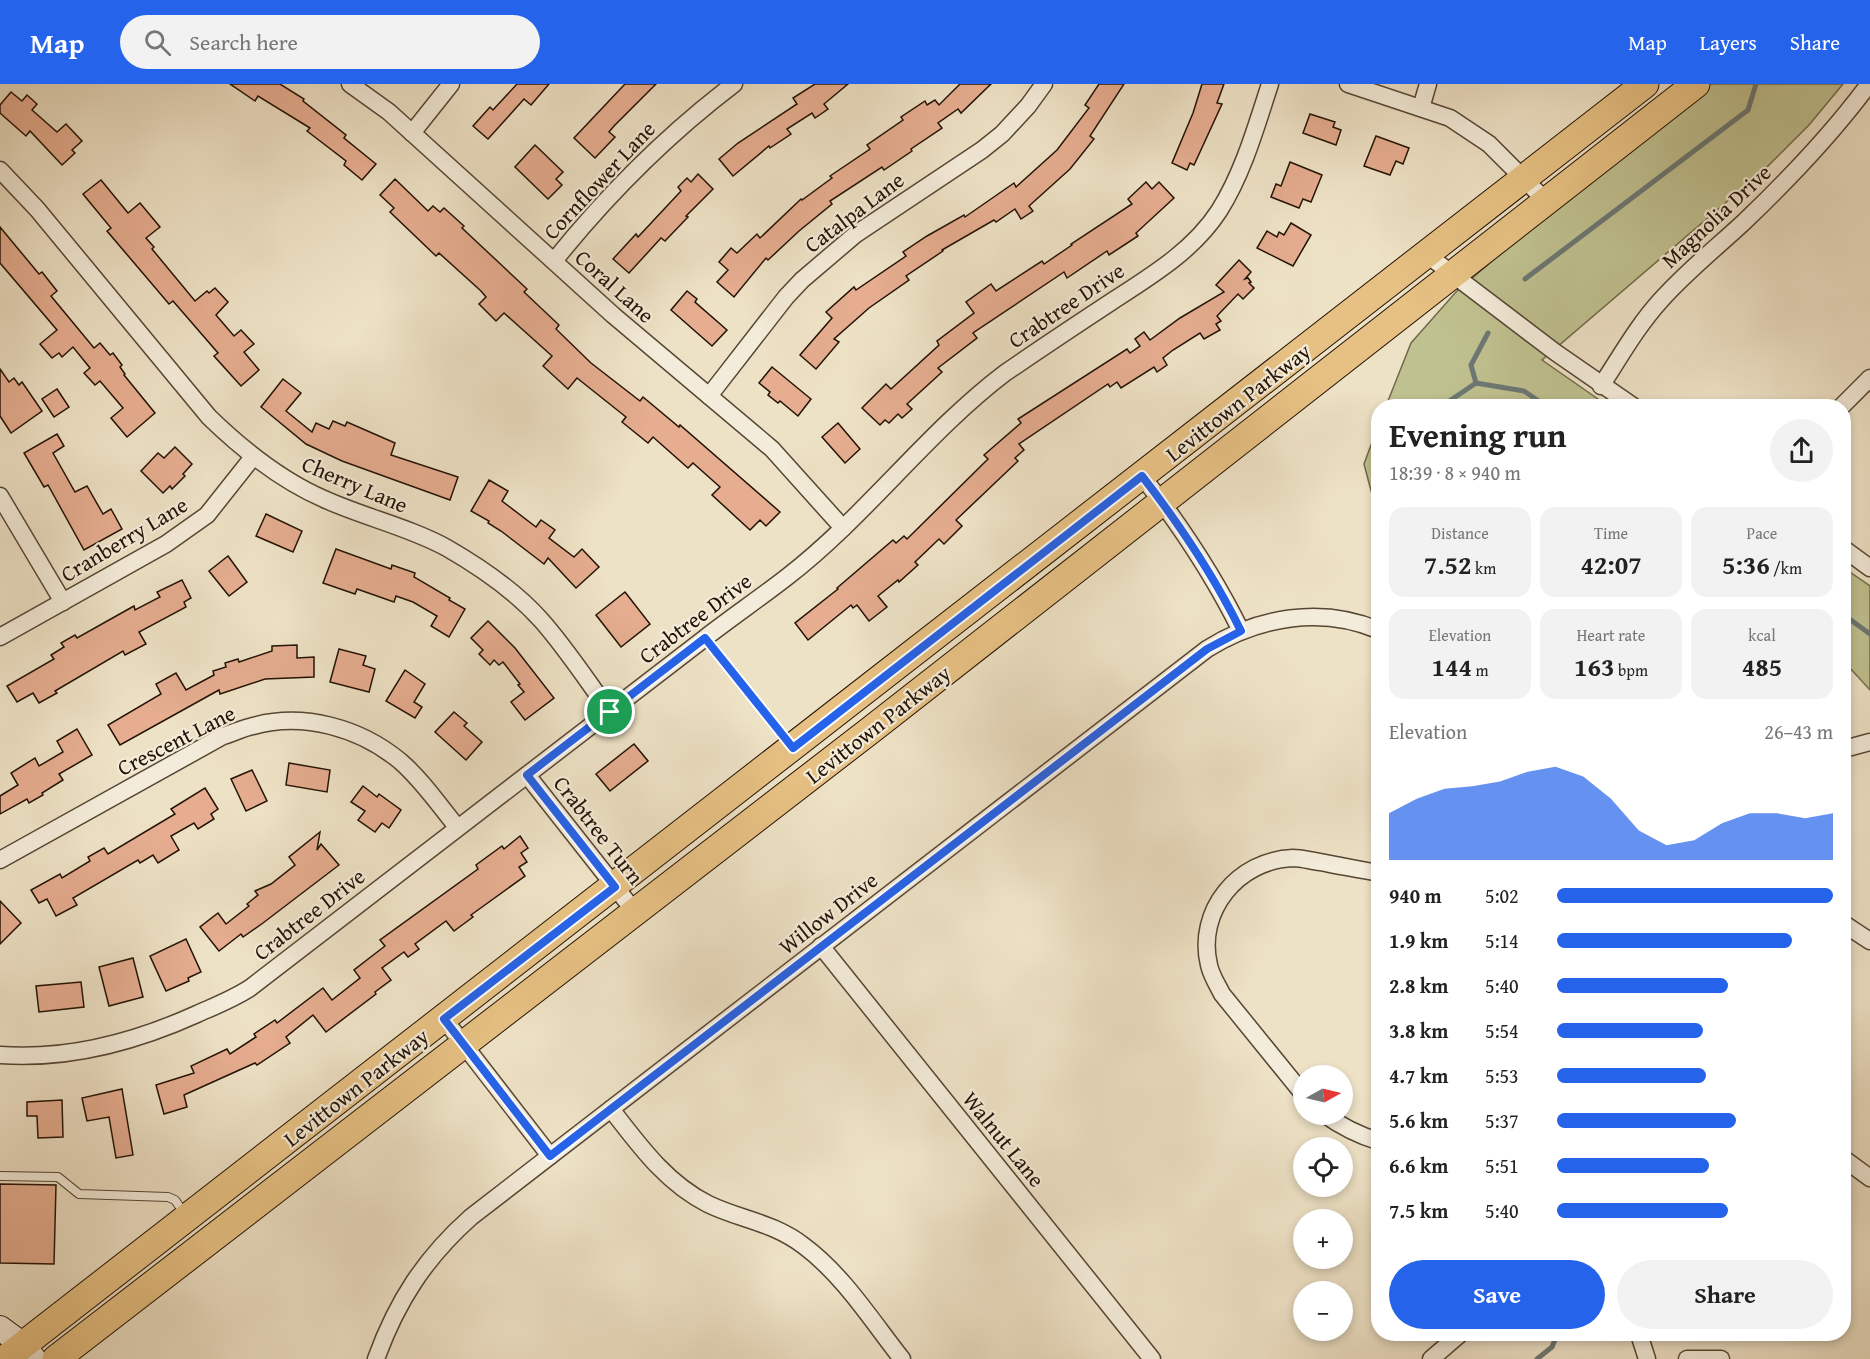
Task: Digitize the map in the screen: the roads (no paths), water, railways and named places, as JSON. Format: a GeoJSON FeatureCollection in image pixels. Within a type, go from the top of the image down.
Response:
{"type":"FeatureCollection","features":[{"type":"Feature","properties":{"kind":"main road","name":"Levittown Parkway"},"geometry":{"type":"LineString","coordinates":[[21,1354],[187,1218],[1645,84]]}},
{"type":"Feature","properties":{"kind":"main road","name":"Levittown Parkway"},"geometry":{"type":"LineString","coordinates":[[56,1359],[635,912],[1696,84]]}},
{"type":"Feature","properties":{"kind":"main road"},"geometry":{"type":"LineString","coordinates":[[0,1328],[21,1354]]}},
{"type":"Feature","properties":{"kind":"street","name":"Coral Lane"},"geometry":{"type":"LineString","coordinates":[[350,84],[388,112],[613,315],[772,449],[843,528]]}},
{"type":"Feature","properties":{"kind":"street"},"geometry":{"type":"LineString","coordinates":[[412,133],[451,84]]}},
{"type":"Feature","properties":{"kind":"street","name":"Cornflower Lane"},"geometry":{"type":"LineString","coordinates":[[554,261],[621,185],[668,138],[734,84]]}},
{"type":"Feature","properties":{"kind":"street","name":"Catalpa Lane"},"geometry":{"type":"LineString","coordinates":[[709,396],[786,297],[802,280],[856,234],[988,145],[1028,106],[1044,84]]}},
{"type":"Feature","properties":{"kind":"street","name":"Crabtree Drive"},"geometry":{"type":"LineString","coordinates":[[0,1055],[58,1054],[135,1039],[164,1029],[236,997],[788,577],[843,528],[951,417],[981,391],[1164,267],[1193,243],[1218,213],[1229,194],[1253,136],[1270,84]]}},
{"type":"Feature","properties":{"kind":"street"},"geometry":{"type":"LineString","coordinates":[[1348,84],[1449,118],[1471,131],[1489,144],[1546,202]]}},
{"type":"Feature","properties":{"kind":"street"},"geometry":{"type":"LineString","coordinates":[[1421,108],[1428,84]]}},
{"type":"Feature","properties":{"kind":"street","name":"Magnolia Drive"},"geometry":{"type":"LineString","coordinates":[[1601,386],[1659,301],[1697,262],[1742,224],[1796,172],[1869,84]]}},
{"type":"Feature","properties":{"kind":"street","name":"Cherry Lane"},"geometry":{"type":"LineString","coordinates":[[0,170],[37,208],[209,417],[253,457],[292,483],[324,500],[446,547],[489,575],[542,621],[610,712]]}},
{"type":"Feature","properties":{"kind":"street"},"geometry":{"type":"LineString","coordinates":[[1426,254],[1555,352],[1622,399]]}},
{"type":"Feature","properties":{"kind":"street"},"geometry":{"type":"LineString","coordinates":[[1849,399],[1870,378]]}},
{"type":"Feature","properties":{"kind":"street","name":"Cranberry Lane"},"geometry":{"type":"LineString","coordinates":[[0,638],[189,529],[207,515],[253,457]]}},
{"type":"Feature","properties":{"kind":"street"},"geometry":{"type":"LineString","coordinates":[[1142,476],[1162,502],[1224,596],[1241,631]]}},
{"type":"Feature","properties":{"kind":"street"},"geometry":{"type":"LineString","coordinates":[[0,496],[63,602]]}},
{"type":"Feature","properties":{"kind":"street"},"geometry":{"type":"LineString","coordinates":[[1851,554],[1870,568]]}},
{"type":"Feature","properties":{"kind":"street","name":"Willow Drive"},"geometry":{"type":"LineString","coordinates":[[376,1359],[404,1296],[426,1263],[471,1217],[1207,649],[1241,631],[1290,618],[1340,619],[1371,628]]}},
{"type":"Feature","properties":{"kind":"street","name":"Crescent Lane"},"geometry":{"type":"LineString","coordinates":[[0,860],[223,736],[254,725],[276,722],[310,722],[332,726],[353,733],[383,748],[417,778],[457,827]]}},
{"type":"Feature","properties":{"kind":"street"},"geometry":{"type":"LineString","coordinates":[[1851,747],[1870,742]]}},
{"type":"Feature","properties":{"kind":"street","name":"Crabtree Turn"},"geometry":{"type":"LineString","coordinates":[[527,775],[635,912]]}},
{"type":"Feature","properties":{"kind":"street"},"geometry":{"type":"LineString","coordinates":[[1293,1081],[1222,994],[1212,976],[1206,943],[1214,910],[1220,898],[1244,873],[1275,860],[1295,858],[1371,872]]}},
{"type":"Feature","properties":{"kind":"street"},"geometry":{"type":"LineString","coordinates":[[1851,929],[1870,941]]}},
{"type":"Feature","properties":{"kind":"street","name":"Walnut Lane"},"geometry":{"type":"LineString","coordinates":[[821,946],[1152,1359]]}},
{"type":"Feature","properties":{"kind":"street"},"geometry":{"type":"LineString","coordinates":[[444,1019],[550,1156]]}},
{"type":"Feature","properties":{"kind":"street"},"geometry":{"type":"LineString","coordinates":[[611,1109],[650,1158],[682,1188],[711,1205],[784,1233],[820,1259],[902,1359]]}},
{"type":"Feature","properties":{"kind":"street"},"geometry":{"type":"LineString","coordinates":[[1339,1125],[1371,1139]]}},
{"type":"Feature","properties":{"kind":"street"},"geometry":{"type":"LineString","coordinates":[[1851,1164],[1870,1178]]}},
{"type":"Feature","properties":{"kind":"street"},"geometry":{"type":"LineString","coordinates":[[1431,1359],[1452,1341]]}},
{"type":"Feature","properties":{"kind":"street"},"geometry":{"type":"LineString","coordinates":[[1641,1341],[1647,1359]]}},
{"type":"Feature","properties":{"kind":"street"},"geometry":{"type":"LineString","coordinates":[[1687,1359],[1721,1359]]}},
{"type":"Feature","properties":{"kind":"lane"},"geometry":{"type":"LineString","coordinates":[[705,638],[793,748]]}},
{"type":"Feature","properties":{"kind":"lane"},"geometry":{"type":"LineString","coordinates":[[0,1176],[58,1177],[79,1194],[168,1197],[175,1200],[187,1218]]}},
{"type":"Feature","properties":{"kind":"waterway"},"geometry":{"type":"LineString","coordinates":[[1525,279],[1748,110],[1756,84]]}},
{"type":"Feature","properties":{"kind":"waterway"},"geometry":{"type":"LineString","coordinates":[[1476,383],[1471,365],[1488,333]]}},
{"type":"Feature","properties":{"kind":"waterway"},"geometry":{"type":"LineString","coordinates":[[1452,399],[1476,383],[1524,391],[1536,399]]}},
{"type":"Feature","properties":{"kind":"waterway"},"geometry":{"type":"LineString","coordinates":[[1851,620],[1870,634]]}},
{"type":"Feature","properties":{"kind":"waterway"},"geometry":{"type":"LineString","coordinates":[[1537,1359],[1552,1347],[1554,1341]]}}]}
